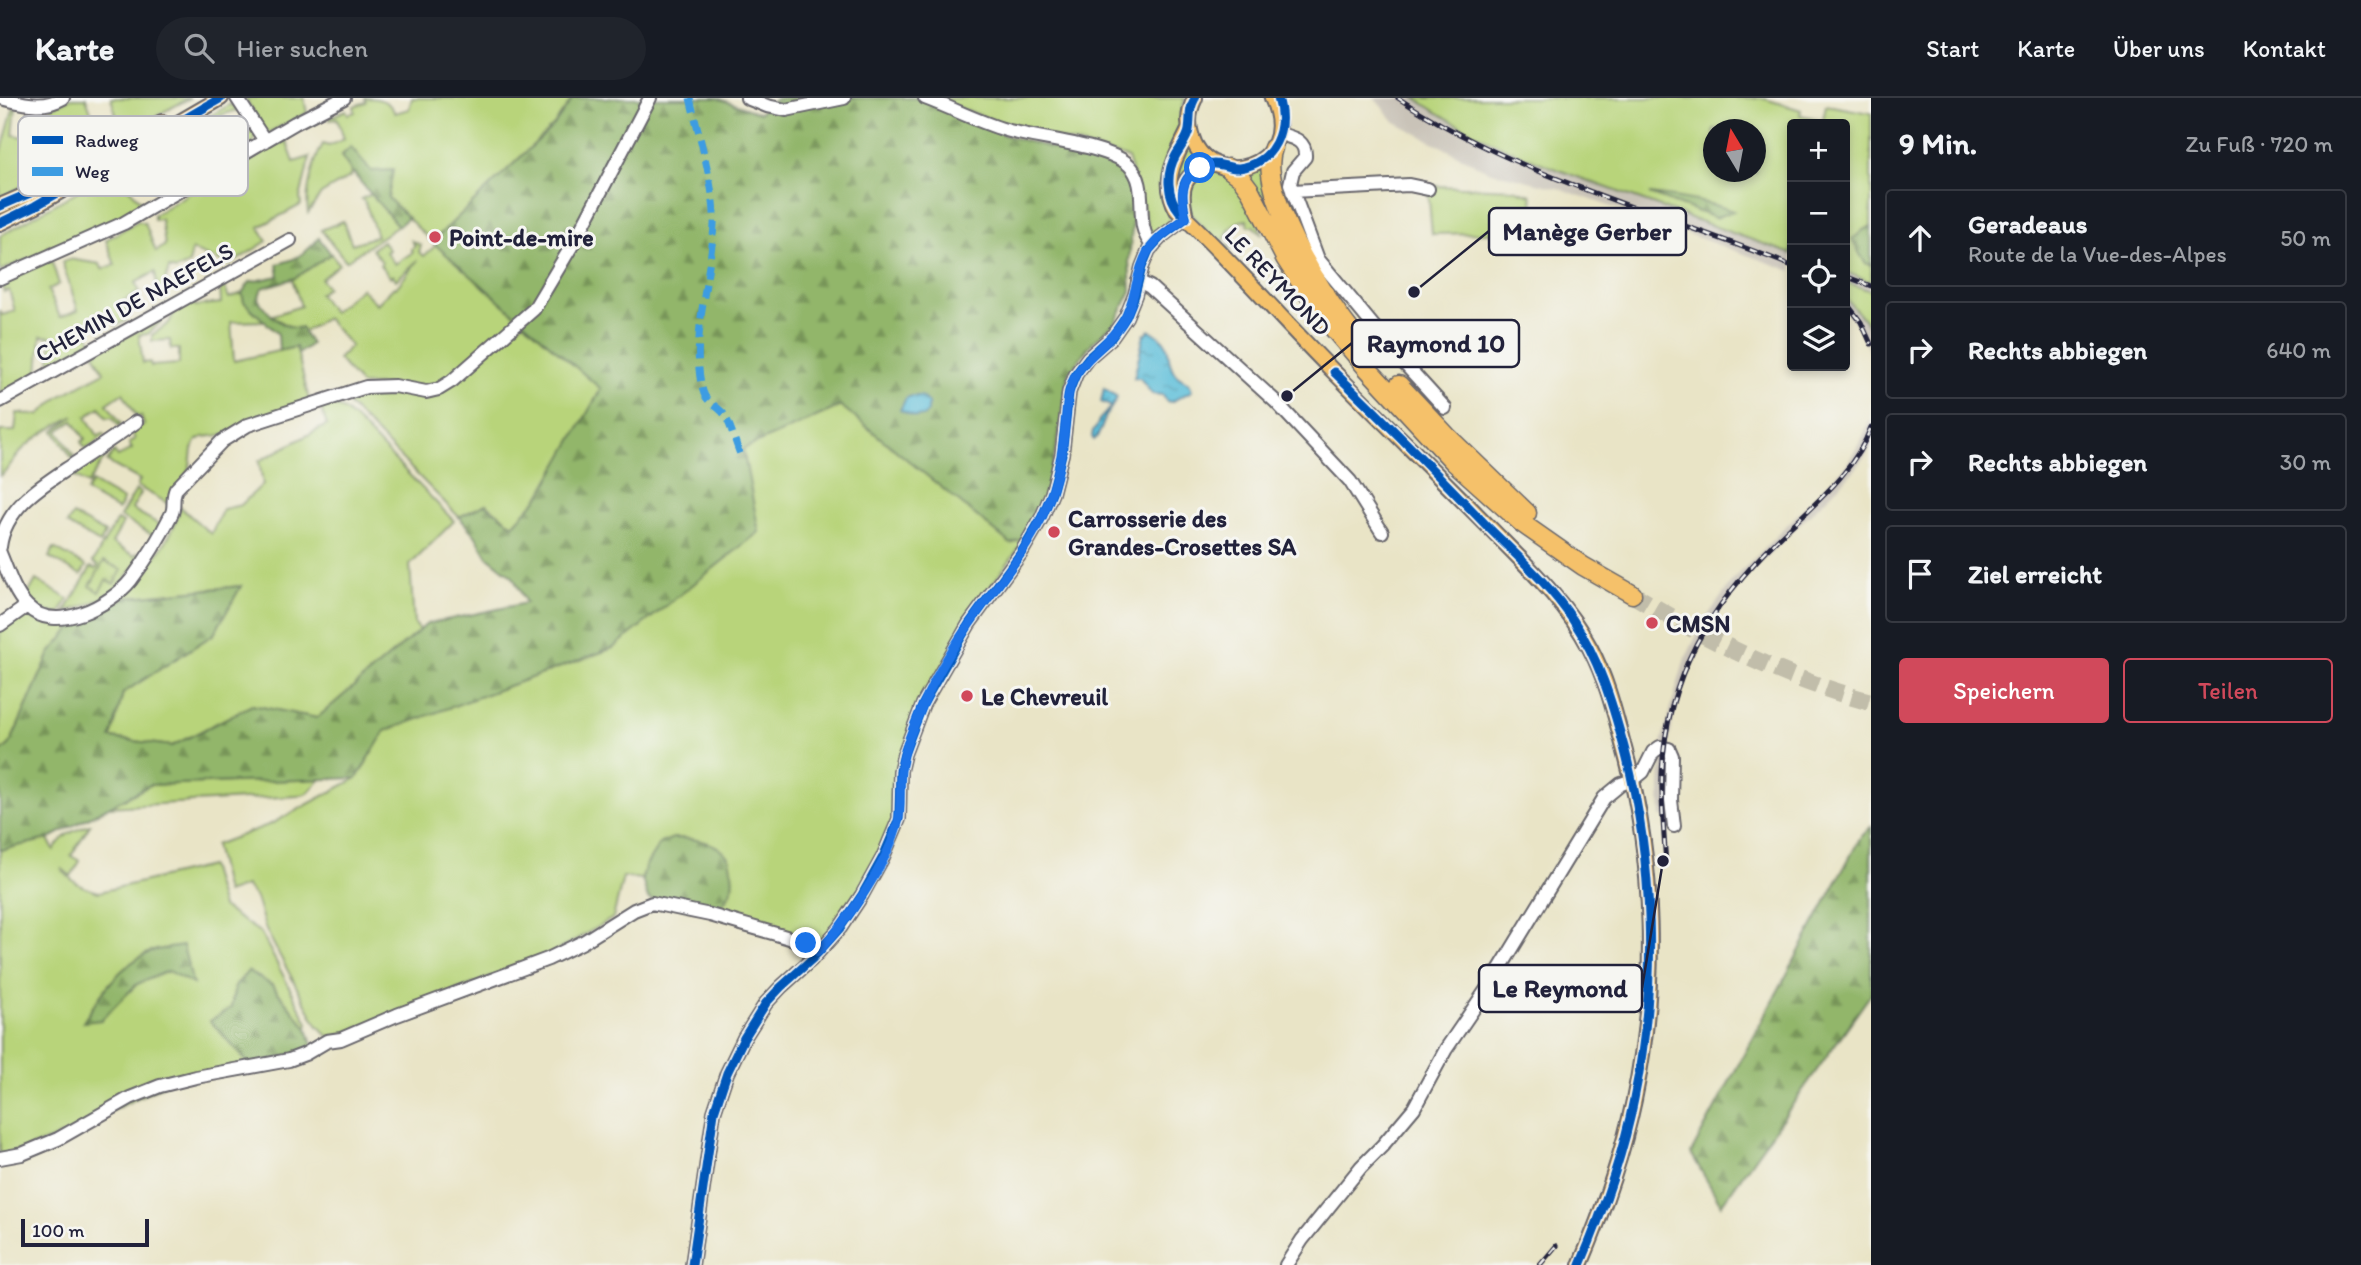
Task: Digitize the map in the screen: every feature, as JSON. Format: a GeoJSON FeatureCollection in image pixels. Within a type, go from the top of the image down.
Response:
{"type":"FeatureCollection","features":[{"type":"Feature","properties":{"kind":"highway"},"geometry":{"type":"LineString","coordinates":[[1221,166],[1241,178],[1250,190],[1285,258],[1322,315],[1454,462],[1522,524],[1583,566],[1632,594],[1511,499],[1447,436],[1350,330],[1315,281],[1296,243],[1272,178],[1269,159],[1278,137]]}},
{"type":"Feature","properties":{"kind":"main road"},"geometry":{"type":"LineString","coordinates":[[173,116],[207,98]]}},
{"type":"Feature","properties":{"kind":"main road"},"geometry":{"type":"LineString","coordinates":[[190,116],[221,98]]}},
{"type":"Feature","properties":{"kind":"main road","name":"LE REYMOND"},"geometry":{"type":"LineString","coordinates":[[1195,98],[1189,113],[1189,130],[1172,162],[1169,183],[1174,205],[1334,372],[1537,576],[1571,617],[1590,649],[1608,690],[1633,780],[1642,828],[1649,970],[1644,1039],[1621,1154],[1608,1196],[1580,1265]]}},
{"type":"Feature","properties":{"kind":"main road"},"geometry":{"type":"LineString","coordinates":[[1272,98],[1278,137]]}},
{"type":"Feature","properties":{"kind":"main road"},"geometry":{"type":"LineString","coordinates":[[1186,218],[1182,196],[1184,183],[1194,171],[1221,166],[1239,168],[1255,163],[1278,137],[1282,114],[1278,98]]}},
{"type":"Feature","properties":{"kind":"main road"},"geometry":{"type":"LineString","coordinates":[[1189,130],[1200,152],[1221,166]]}},
{"type":"Feature","properties":{"kind":"main road"},"geometry":{"type":"LineString","coordinates":[[0,206],[23,196]]}},
{"type":"Feature","properties":{"kind":"main road"},"geometry":{"type":"LineString","coordinates":[[0,223],[52,196]]}},
{"type":"Feature","properties":{"kind":"street"},"geometry":{"type":"LineString","coordinates":[[0,98],[38,106],[53,104],[64,98]]}},
{"type":"Feature","properties":{"kind":"street"},"geometry":{"type":"LineString","coordinates":[[237,98],[265,141]]}},
{"type":"Feature","properties":{"kind":"street"},"geometry":{"type":"LineString","coordinates":[[248,151],[344,98]]}},
{"type":"Feature","properties":{"kind":"street"},"geometry":{"type":"LineString","coordinates":[[0,553],[17,591],[27,606],[39,614],[54,618],[87,611],[110,600],[130,581],[173,512],[176,489],[222,441],[248,425],[270,416],[355,390],[378,386],[426,391],[439,389],[472,365],[534,309],[577,237],[650,98]]}},
{"type":"Feature","properties":{"kind":"street"},"geometry":{"type":"LineString","coordinates":[[747,98],[786,110],[844,98]]}},
{"type":"Feature","properties":{"kind":"street"},"geometry":{"type":"LineString","coordinates":[[925,98],[1004,130],[1088,148],[1119,158],[1132,169],[1139,181],[1143,230],[1153,246]]}},
{"type":"Feature","properties":{"kind":"street"},"geometry":{"type":"LineString","coordinates":[[1278,137],[1300,141],[1305,147],[1305,157],[1291,175],[1292,191],[1318,259],[1445,408]]}},
{"type":"Feature","properties":{"kind":"street"},"geometry":{"type":"LineString","coordinates":[[1292,191],[1409,185],[1428,189]]}},
{"type":"Feature","properties":{"kind":"street"},"geometry":{"type":"LineString","coordinates":[[0,278],[124,223],[170,196]]}},
{"type":"Feature","properties":{"kind":"street"},"geometry":{"type":"LineString","coordinates":[[692,1265],[714,1112],[724,1080],[744,1038],[766,1003],[818,952],[848,916],[871,880],[894,836],[900,810],[902,762],[918,716],[969,624],[1021,553],[1042,517],[1058,470],[1072,383],[1082,365],[1112,337],[1121,324],[1131,305],[1144,260],[1153,246],[1186,218]]}},
{"type":"Feature","properties":{"kind":"street","name":"CHEMIN DE NAEFELS"},"geometry":{"type":"LineString","coordinates":[[0,401],[290,240]]}},
{"type":"Feature","properties":{"kind":"street"},"geometry":{"type":"LineString","coordinates":[[1138,281],[1150,287],[1275,401],[1350,481],[1382,532]]}},
{"type":"Feature","properties":{"kind":"street"},"geometry":{"type":"LineString","coordinates":[[0,547],[9,520],[35,490],[136,422]]}},
{"type":"Feature","properties":{"kind":"street"},"geometry":{"type":"LineString","coordinates":[[0,625],[27,606]]}},
{"type":"Feature","properties":{"kind":"street"},"geometry":{"type":"LineString","coordinates":[[1286,1265],[1302,1240],[1352,1177],[1414,1108],[1446,1049],[1493,980],[1604,798],[1621,784],[1633,780],[1643,772],[1656,749],[1664,747],[1669,749],[1672,756],[1671,800],[1674,826]]}},
{"type":"Feature","properties":{"kind":"street"},"geometry":{"type":"LineString","coordinates":[[0,1158],[22,1154],[58,1139],[131,1098],[160,1086],[196,1076],[289,1060],[327,1041],[341,1039],[397,1015],[548,959],[583,942],[634,910],[652,903],[710,915],[776,934],[806,943],[818,952]]}},
{"type":"Feature","properties":{"kind":"shaded area"},"geometry":{"type":"Polygon","coordinates":[[[1374,98],[1415,98],[1437,113],[1504,147],[1571,175],[1787,252],[1787,269],[1561,189],[1488,171],[1395,122],[1374,98]]]}},
{"type":"Feature","properties":{"kind":"shaded area"},"geometry":{"type":"Polygon","coordinates":[[[1850,274],[1871,282],[1871,291],[1850,284],[1850,274]]]}},
{"type":"Feature","properties":{"kind":"shaded area"},"geometry":{"type":"Polygon","coordinates":[[[1850,304],[1871,331],[1871,356],[1861,331],[1850,316],[1850,304]]]}},
{"type":"Feature","properties":{"kind":"shaded area"},"geometry":{"type":"Polygon","coordinates":[[[1871,417],[1871,448],[1855,470],[1738,585],[1715,617],[1690,665],[1674,716],[1669,744],[1667,817],[1661,817],[1662,739],[1684,662],[1702,624],[1733,580],[1846,465],[1862,439],[1871,417]]]}},
{"type":"Feature","properties":{"kind":"green space"},"geometry":{"type":"Polygon","coordinates":[[[71,98],[86,98],[93,116],[52,116],[52,107],[71,98]]]}},
{"type":"Feature","properties":{"kind":"green space"},"geometry":{"type":"Polygon","coordinates":[[[111,98],[190,98],[156,116],[116,116],[111,98]]]}},
{"type":"Feature","properties":{"kind":"green space"},"geometry":{"type":"Polygon","coordinates":[[[245,98],[304,98],[307,113],[266,132],[245,98]]]}},
{"type":"Feature","properties":{"kind":"green space"},"geometry":{"type":"Polygon","coordinates":[[[365,98],[383,101],[390,105],[395,113],[409,109],[412,98],[573,98],[554,125],[432,242],[388,198],[351,147],[341,156],[352,172],[351,176],[321,194],[308,213],[309,187],[319,151],[323,144],[329,146],[344,139],[337,118],[330,120],[330,117],[346,110],[348,114],[355,112],[354,106],[366,102],[365,98]]]}},
{"type":"Feature","properties":{"kind":"green space"},"geometry":{"type":"Polygon","coordinates":[[[573,98],[717,98],[759,113],[781,98],[927,98],[1004,135],[1119,166],[1136,187],[1129,261],[1131,291],[1115,323],[1092,343],[1068,374],[1059,434],[1044,502],[1027,537],[1011,544],[841,406],[743,449],[759,532],[613,648],[385,731],[357,778],[150,785],[48,839],[0,850],[0,753],[10,744],[50,653],[74,625],[122,598],[241,586],[214,634],[123,693],[111,738],[172,746],[252,705],[317,718],[427,624],[526,603],[513,577],[488,557],[475,535],[459,517],[486,504],[513,525],[540,496],[601,389],[432,242],[554,125],[573,98]]]}},
{"type":"Feature","properties":{"kind":"green space"},"geometry":{"type":"Polygon","coordinates":[[[932,98],[1185,98],[1180,132],[1166,162],[1164,173],[1170,221],[1160,231],[1151,235],[1128,158],[1004,124],[932,98]]]}},
{"type":"Feature","properties":{"kind":"green space"},"geometry":{"type":"Polygon","coordinates":[[[1415,98],[1762,98],[1801,110],[1800,115],[1818,119],[1787,119],[1787,252],[1545,164],[1465,128],[1415,98]]]}},
{"type":"Feature","properties":{"kind":"green space"},"geometry":{"type":"Polygon","coordinates":[[[231,104],[237,110],[220,116],[210,116],[231,104]]]}},
{"type":"Feature","properties":{"kind":"green space"},"geometry":{"type":"Polygon","coordinates":[[[1826,105],[1871,113],[1871,227],[1863,230],[1865,263],[1871,265],[1871,282],[1850,274],[1850,119],[1823,119],[1826,105]]]}},
{"type":"Feature","properties":{"kind":"green space"},"geometry":{"type":"Polygon","coordinates":[[[14,106],[13,135],[18,136],[18,189],[0,198],[0,157],[14,106]]]}},
{"type":"Feature","properties":{"kind":"green space"},"geometry":{"type":"Polygon","coordinates":[[[253,131],[255,137],[253,143],[248,146],[248,134],[253,131]]]}},
{"type":"Feature","properties":{"kind":"green space"},"geometry":{"type":"Polygon","coordinates":[[[286,140],[294,162],[310,157],[300,198],[301,205],[259,227],[267,241],[230,265],[192,250],[189,264],[176,270],[169,268],[165,282],[170,284],[166,299],[159,300],[155,272],[135,283],[140,292],[123,301],[128,310],[122,314],[126,321],[116,326],[113,320],[106,323],[102,317],[85,326],[92,341],[52,364],[52,337],[41,336],[38,373],[0,395],[0,310],[2,315],[15,311],[9,290],[4,292],[1,284],[51,259],[59,284],[48,290],[60,317],[78,310],[62,262],[69,259],[100,264],[102,269],[115,265],[106,240],[138,221],[145,223],[156,252],[165,245],[161,219],[154,220],[154,215],[184,196],[248,196],[248,161],[286,140]]]}},
{"type":"Feature","properties":{"kind":"green space"},"geometry":{"type":"Polygon","coordinates":[[[1188,142],[1204,162],[1174,197],[1176,161],[1188,142]]]}},
{"type":"Feature","properties":{"kind":"green space"},"geometry":{"type":"Polygon","coordinates":[[[351,147],[371,171],[393,170],[388,198],[408,218],[398,226],[341,156],[351,147]]]}},
{"type":"Feature","properties":{"kind":"green space"},"geometry":{"type":"Polygon","coordinates":[[[1263,163],[1292,247],[1244,171],[1263,163]]]}},
{"type":"Feature","properties":{"kind":"green space"},"geometry":{"type":"Polygon","coordinates":[[[1211,170],[1222,173],[1239,186],[1251,204],[1262,235],[1253,226],[1249,226],[1247,220],[1238,222],[1229,231],[1223,244],[1229,245],[1229,249],[1211,237],[1190,212],[1187,185],[1211,170]]]}},
{"type":"Feature","properties":{"kind":"green space"},"geometry":{"type":"Polygon","coordinates":[[[1435,186],[1514,189],[1531,195],[1535,212],[1531,232],[1432,234],[1428,189],[1435,186]]]}},
{"type":"Feature","properties":{"kind":"green space"},"geometry":{"type":"Polygon","coordinates":[[[372,194],[398,226],[346,261],[321,230],[343,221],[352,244],[377,236],[365,202],[361,199],[372,194]]]}},
{"type":"Feature","properties":{"kind":"green space"},"geometry":{"type":"Polygon","coordinates":[[[1649,194],[1691,200],[1733,211],[1715,218],[1649,194]]]}},
{"type":"Feature","properties":{"kind":"green space"},"geometry":{"type":"Polygon","coordinates":[[[69,196],[136,196],[145,205],[84,237],[49,246],[45,252],[0,271],[0,236],[69,196]]]}},
{"type":"Feature","properties":{"kind":"green space"},"geometry":{"type":"Polygon","coordinates":[[[1871,227],[1871,265],[1865,263],[1852,240],[1871,227]]]}},
{"type":"Feature","properties":{"kind":"green space"},"geometry":{"type":"Polygon","coordinates":[[[319,238],[331,254],[295,278],[262,288],[258,299],[276,320],[294,328],[301,328],[311,344],[298,354],[296,347],[279,351],[278,334],[244,302],[242,293],[250,282],[279,276],[277,264],[301,255],[319,238]]]}},
{"type":"Feature","properties":{"kind":"green space"},"geometry":{"type":"Polygon","coordinates":[[[383,241],[389,250],[386,252],[395,264],[413,252],[411,249],[415,246],[412,241],[421,245],[419,252],[424,256],[436,245],[521,319],[436,386],[361,385],[338,359],[351,346],[326,318],[304,332],[301,328],[293,328],[270,316],[301,306],[292,279],[331,254],[339,264],[321,279],[327,287],[319,294],[333,312],[361,288],[377,304],[396,288],[418,260],[396,280],[393,275],[390,277],[372,249],[383,241]]]}},
{"type":"Feature","properties":{"kind":"green space"},"geometry":{"type":"Polygon","coordinates":[[[223,284],[229,298],[242,293],[244,302],[264,321],[231,322],[234,361],[296,347],[310,404],[221,435],[197,440],[192,449],[190,467],[171,505],[137,486],[140,480],[107,462],[114,452],[118,457],[132,449],[129,443],[135,439],[130,430],[144,425],[141,416],[137,417],[123,393],[107,404],[121,423],[119,426],[112,417],[107,418],[100,407],[86,417],[98,436],[103,433],[105,435],[86,449],[81,442],[85,439],[73,421],[58,431],[75,457],[72,458],[54,431],[74,416],[28,445],[0,476],[0,431],[15,431],[17,413],[39,415],[59,397],[104,372],[94,353],[170,313],[148,334],[139,335],[143,363],[150,362],[151,366],[179,364],[179,349],[171,349],[170,340],[152,341],[152,335],[169,323],[177,306],[193,297],[195,306],[221,303],[220,285],[223,284]]]}},
{"type":"Feature","properties":{"kind":"green space"},"geometry":{"type":"Polygon","coordinates":[[[1850,284],[1871,291],[1871,331],[1850,304],[1850,284]]]}},
{"type":"Feature","properties":{"kind":"green space"},"geometry":{"type":"Polygon","coordinates":[[[524,322],[602,389],[540,496],[513,525],[486,504],[459,517],[349,405],[349,398],[395,390],[430,399],[524,322]]]}},
{"type":"Feature","properties":{"kind":"green space"},"geometry":{"type":"Polygon","coordinates":[[[331,404],[356,420],[454,521],[410,565],[414,623],[420,630],[317,718],[252,705],[172,746],[111,738],[123,693],[214,634],[241,586],[122,598],[165,544],[177,520],[180,507],[211,534],[223,509],[241,505],[263,484],[259,461],[327,425],[320,406],[331,404]]]}},
{"type":"Feature","properties":{"kind":"green space"},"geometry":{"type":"Polygon","coordinates":[[[842,405],[1011,544],[1027,537],[968,617],[897,767],[894,826],[869,878],[825,939],[801,939],[712,909],[726,899],[645,867],[642,879],[623,877],[613,918],[549,955],[337,1036],[328,1036],[317,1025],[266,930],[256,898],[246,886],[226,893],[215,845],[271,824],[357,778],[384,731],[613,648],[743,449],[842,405]]]}},
{"type":"Feature","properties":{"kind":"green space"},"geometry":{"type":"Polygon","coordinates":[[[107,446],[110,449],[88,484],[70,474],[70,472],[107,446]]]}},
{"type":"Feature","properties":{"kind":"green space"},"geometry":{"type":"Polygon","coordinates":[[[92,482],[123,500],[118,510],[86,492],[92,482]]]}},
{"type":"Feature","properties":{"kind":"green space"},"geometry":{"type":"Polygon","coordinates":[[[136,490],[141,493],[132,509],[160,525],[154,536],[120,517],[136,490]]]}},
{"type":"Feature","properties":{"kind":"green space"},"geometry":{"type":"Polygon","coordinates":[[[73,515],[105,533],[100,543],[67,524],[73,515]]]}},
{"type":"Feature","properties":{"kind":"green space"},"geometry":{"type":"Polygon","coordinates":[[[117,520],[123,523],[112,543],[135,556],[137,553],[141,556],[126,578],[110,593],[91,604],[65,612],[91,567],[96,569],[98,566],[93,562],[117,520]]]}},
{"type":"Feature","properties":{"kind":"green space"},"geometry":{"type":"Polygon","coordinates":[[[54,548],[86,566],[81,575],[49,557],[54,548]]]}},
{"type":"Feature","properties":{"kind":"green space"},"geometry":{"type":"Polygon","coordinates":[[[104,561],[122,570],[114,584],[106,580],[99,592],[90,586],[104,561]]]}},
{"type":"Feature","properties":{"kind":"green space"},"geometry":{"type":"Polygon","coordinates":[[[36,580],[68,599],[60,613],[41,609],[27,596],[36,580]]]}},
{"type":"Feature","properties":{"kind":"green space"},"geometry":{"type":"Polygon","coordinates":[[[26,613],[43,623],[78,623],[50,653],[10,744],[0,753],[0,631],[26,613]]]}},
{"type":"Feature","properties":{"kind":"green space"},"geometry":{"type":"Polygon","coordinates":[[[321,779],[308,793],[298,796],[108,807],[150,785],[321,779]]]}},
{"type":"Feature","properties":{"kind":"green space"},"geometry":{"type":"Polygon","coordinates":[[[90,825],[71,856],[80,861],[71,876],[61,868],[73,881],[99,892],[210,866],[222,907],[261,933],[308,1023],[307,1028],[272,985],[235,986],[231,1008],[251,1066],[177,1078],[64,1135],[16,1152],[0,1154],[0,850],[48,839],[54,850],[65,837],[90,825]],[[151,951],[101,1019],[137,984],[168,971],[151,951]]]}},
{"type":"Feature","properties":{"kind":"green space"},"geometry":{"type":"Polygon","coordinates":[[[1871,827],[1871,994],[1721,1205],[1691,1153],[1860,838],[1871,827]]]}},
{"type":"Feature","properties":{"kind":"green space"},"geometry":{"type":"Polygon","coordinates":[[[673,838],[711,844],[728,857],[732,876],[731,890],[718,907],[696,911],[648,899],[642,879],[645,867],[660,843],[673,838]]]}},
{"type":"Feature","properties":{"kind":"green space"},"geometry":{"type":"Polygon","coordinates":[[[183,946],[193,984],[168,971],[137,984],[101,1020],[83,1022],[103,991],[129,965],[154,951],[183,946]]]}},
{"type":"Feature","properties":{"kind":"green space"},"geometry":{"type":"Polygon","coordinates":[[[248,971],[272,985],[307,1028],[313,1048],[251,1066],[210,1021],[231,1008],[235,986],[248,971]]]}},
{"type":"Feature","properties":{"kind":"water"},"geometry":{"type":"Polygon","coordinates":[[[1150,330],[1167,346],[1174,372],[1191,387],[1192,391],[1171,402],[1166,401],[1163,395],[1152,394],[1140,378],[1134,378],[1144,335],[1150,330]]]}},
{"type":"Feature","properties":{"kind":"water"},"geometry":{"type":"Polygon","coordinates":[[[1104,388],[1117,397],[1094,440],[1093,431],[1110,408],[1101,402],[1104,388]]]}},
{"type":"Feature","properties":{"kind":"water"},"geometry":{"type":"Polygon","coordinates":[[[921,396],[928,403],[928,411],[924,416],[915,417],[900,410],[906,398],[921,396]]]}},
{"type":"Feature","properties":{"kind":"tunnel"},"geometry":{"type":"LineString","coordinates":[[1632,594],[1748,657],[1809,682],[1871,702]]}},
{"type":"Feature","properties":{"kind":"railway"},"geometry":{"type":"LineString","coordinates":[[1398,98],[1444,126],[1541,172],[1787,264]]}},
{"type":"Feature","properties":{"kind":"railway"},"geometry":{"type":"LineString","coordinates":[[1850,278],[1871,286]]}},
{"type":"Feature","properties":{"kind":"railway"},"geometry":{"type":"LineString","coordinates":[[1850,308],[1861,322],[1871,344]]}},
{"type":"Feature","properties":{"kind":"railway"},"geometry":{"type":"LineString","coordinates":[[1666,864],[1662,785],[1665,738],[1683,673],[1713,615],[1733,588],[1755,562],[1844,473],[1864,444],[1871,427]]}},
{"type":"Feature","properties":{"kind":"railway"},"geometry":{"type":"LineString","coordinates":[[1540,1265],[1556,1246]]}},
{"type":"Feature","properties":{"kind":"marked path"},"geometry":{"type":"LineString","coordinates":[[690,98],[706,162],[714,211],[702,309],[699,372],[704,395],[724,414],[740,454]]}},
{"type":"Feature","properties":{"kind":"cycle path"},"geometry":{"type":"LineString","coordinates":[[190,116],[221,98]]}},
{"type":"Feature","properties":{"kind":"cycle path"},"geometry":{"type":"LineString","coordinates":[[1180,212],[1172,199],[1169,176],[1173,162],[1186,140],[1195,98]]}},
{"type":"Feature","properties":{"kind":"cycle path"},"geometry":{"type":"LineString","coordinates":[[1186,218],[1183,191],[1191,174],[1211,164],[1236,168],[1251,165],[1270,152],[1280,132],[1281,110],[1278,98]]}},
{"type":"Feature","properties":{"kind":"cycle path"},"geometry":{"type":"LineString","coordinates":[[0,206],[23,196]]}},
{"type":"Feature","properties":{"kind":"cycle path"},"geometry":{"type":"LineString","coordinates":[[0,223],[52,196]]}},
{"type":"Feature","properties":{"kind":"cycle path"},"geometry":{"type":"LineString","coordinates":[[692,1265],[714,1112],[727,1073],[744,1038],[766,1003],[840,928],[883,857],[899,819],[900,771],[923,704],[969,624],[1021,553],[1042,517],[1052,493],[1062,454],[1069,392],[1076,374],[1088,358],[1112,337],[1126,317],[1149,250],[1186,218]]}},
{"type":"Feature","properties":{"kind":"cycle path"},"geometry":{"type":"LineString","coordinates":[[1334,372],[1532,571],[1564,607],[1597,665],[1619,730],[1634,790],[1647,878],[1647,1011],[1642,1055],[1624,1141],[1604,1204],[1580,1265]]}},
{"type":"Feature","properties":{"kind":"place","name":"Point-de-mire"},"geometry":{"type":"Point","coordinates":[435,237]}},
{"type":"Feature","properties":{"kind":"place","name":"Manège Gerber"},"geometry":{"type":"Point","coordinates":[1414,292]}},
{"type":"Feature","properties":{"kind":"place","name":"Raymond 10"},"geometry":{"type":"Point","coordinates":[1287,396]}},
{"type":"Feature","properties":{"kind":"place","name":"Carrosserie des Grandes-Crosettes SA"},"geometry":{"type":"Point","coordinates":[1054,532]}},
{"type":"Feature","properties":{"kind":"place","name":"CMSN"},"geometry":{"type":"Point","coordinates":[1652,623]}},
{"type":"Feature","properties":{"kind":"place","name":"Le Chevreuil"},"geometry":{"type":"Point","coordinates":[967,696]}},
{"type":"Feature","properties":{"kind":"place","name":"Le Reymond"},"geometry":{"type":"Point","coordinates":[1663,861]}},
{"type":"Feature","properties":{"kind":"route"},"geometry":{"type":"LineString","coordinates":[[806,943],[818,952],[832,938],[862,895],[894,836],[900,810],[900,771],[909,738],[923,704],[969,624],[1021,553],[1042,517],[1052,493],[1062,454],[1067,403],[1076,374],[1088,358],[1112,337],[1126,317],[1149,250],[1156,241],[1186,218],[1182,196],[1184,183],[1200,168]]}}]}
